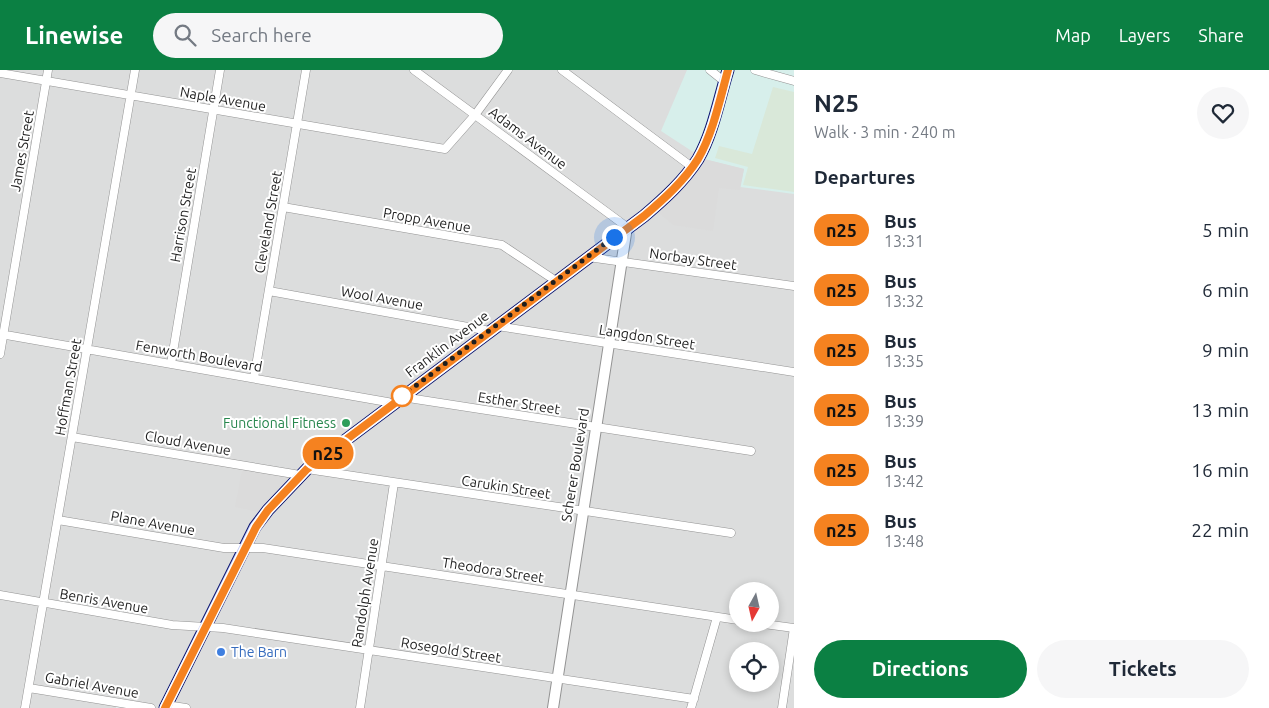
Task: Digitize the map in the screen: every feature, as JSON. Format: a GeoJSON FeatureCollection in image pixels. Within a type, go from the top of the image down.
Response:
{"type":"FeatureCollection","features":[{"type":"Feature","properties":{"kind":"main road","name":"Franklin Avenue"},"geometry":{"type":"LineString","coordinates":[[165,707],[244,548],[268,510],[303,472],[667,196],[692,167],[705,141],[728,70]]}},
{"type":"Feature","properties":{"kind":"street","name":"James Street"},"geometry":{"type":"LineString","coordinates":[[0,354],[48,70]]}},
{"type":"Feature","properties":{"kind":"street","name":"Hoffman Street"},"geometry":{"type":"LineString","coordinates":[[25,708],[135,70]]}},
{"type":"Feature","properties":{"kind":"street","name":"Harrison Street"},"geometry":{"type":"LineString","coordinates":[[171,364],[220,70]]}},
{"type":"Feature","properties":{"kind":"street","name":"Cleveland Street"},"geometry":{"type":"LineString","coordinates":[[254,378],[306,70]]}},
{"type":"Feature","properties":{"kind":"street","name":"Adams Avenue"},"geometry":{"type":"LineString","coordinates":[[414,70],[627,227]]}},
{"type":"Feature","properties":{"kind":"street"},"geometry":{"type":"LineString","coordinates":[[475,115],[508,70]]}},
{"type":"Feature","properties":{"kind":"street"},"geometry":{"type":"LineString","coordinates":[[562,70],[692,167]]}},
{"type":"Feature","properties":{"kind":"street"},"geometry":{"type":"LineString","coordinates":[[710,70],[725,82]]}},
{"type":"Feature","properties":{"kind":"street"},"geometry":{"type":"LineString","coordinates":[[755,70],[794,81]]}},
{"type":"Feature","properties":{"kind":"street","name":"Naple Avenue"},"geometry":{"type":"LineString","coordinates":[[0,73],[441,148],[449,146],[475,115]]}},
{"type":"Feature","properties":{"kind":"street","name":"Propp Avenue"},"geometry":{"type":"LineString","coordinates":[[283,207],[502,245],[556,282]]}},
{"type":"Feature","properties":{"kind":"street","name":"Scherer Boulevard"},"geometry":{"type":"LineString","coordinates":[[552,708],[607,343],[627,227]]}},
{"type":"Feature","properties":{"kind":"street","name":"Norbay Street"},"geometry":{"type":"LineString","coordinates":[[588,257],[794,286]]}},
{"type":"Feature","properties":{"kind":"street","name":"Wool Avenue"},"geometry":{"type":"LineString","coordinates":[[268,291],[494,329]]}},
{"type":"Feature","properties":{"kind":"street","name":"Langdon Street"},"geometry":{"type":"LineString","coordinates":[[494,329],[607,343],[794,372]]}},
{"type":"Feature","properties":{"kind":"street","name":"Fenworth Boulevard"},"geometry":{"type":"LineString","coordinates":[[2,335],[254,378],[398,400]]}},
{"type":"Feature","properties":{"kind":"street","name":"Esther Street"},"geometry":{"type":"LineString","coordinates":[[398,400],[751,451]]}},
{"type":"Feature","properties":{"kind":"street","name":"Cloud Avenue"},"geometry":{"type":"LineString","coordinates":[[72,437],[303,472]]}},
{"type":"Feature","properties":{"kind":"street","name":"Carukin Street"},"geometry":{"type":"LineString","coordinates":[[303,472],[394,483],[731,532]]}},
{"type":"Feature","properties":{"kind":"street","name":"Randolph Avenue"},"geometry":{"type":"LineString","coordinates":[[360,708],[394,483]]}},
{"type":"Feature","properties":{"kind":"street","name":"Plane Avenue"},"geometry":{"type":"LineString","coordinates":[[58,520],[224,548],[244,548]]}},
{"type":"Feature","properties":{"kind":"street","name":"Theodora Street"},"geometry":{"type":"LineString","coordinates":[[244,548],[263,548],[729,619]]}},
{"type":"Feature","properties":{"kind":"street","name":"Benris Avenue"},"geometry":{"type":"LineString","coordinates":[[0,595],[172,625],[204,628]]}},
{"type":"Feature","properties":{"kind":"street"},"geometry":{"type":"LineString","coordinates":[[691,708],[717,617]]}},
{"type":"Feature","properties":{"kind":"street"},"geometry":{"type":"LineString","coordinates":[[779,626],[794,628],[782,708]]}},
{"type":"Feature","properties":{"kind":"street","name":"Rosegold Street"},"geometry":{"type":"LineString","coordinates":[[204,628],[223,628],[694,699]]}},
{"type":"Feature","properties":{"kind":"street","name":"Gabriel Avenue"},"geometry":{"type":"LineString","coordinates":[[29,688],[150,708]]}},
{"type":"Feature","properties":{"kind":"street"},"geometry":{"type":"LineString","coordinates":[[165,707],[186,708]]}},
{"type":"Feature","properties":{"kind":"shaded area"},"geometry":{"type":"Polygon","coordinates":[[[0,70],[794,70],[794,708],[191,708],[165,704],[163,708],[144,708],[116,704],[116,708],[0,708],[0,70]]]}},
{"type":"Feature","properties":{"kind":"shaded area"},"geometry":{"type":"Polygon","coordinates":[[[687,70],[794,70],[794,194],[740,187],[744,169],[704,159],[661,131],[687,70]]]}},
{"type":"Feature","properties":{"kind":"shaded area"},"geometry":{"type":"Polygon","coordinates":[[[773,87],[794,92],[794,192],[743,185],[748,167],[715,158],[719,146],[752,154],[773,87]]]}},
{"type":"Feature","properties":{"kind":"shaded area"},"geometry":{"type":"Polygon","coordinates":[[[704,159],[744,169],[740,190],[719,188],[713,231],[673,225],[653,208],[704,159]]]}},
{"type":"Feature","properties":{"kind":"shaded area"},"geometry":{"type":"Polygon","coordinates":[[[243,465],[300,475],[265,513],[235,507],[243,465]]]}},
{"type":"Feature","properties":{"kind":"bus line","name":"n25"},"geometry":{"type":"LineString","coordinates":[[165,708],[244,548],[268,510],[307,469],[644,216],[667,196],[698,158],[716,113],[728,70]]}},
{"type":"Feature","properties":{"kind":"place","name":"Functional Fitness"},"geometry":{"type":"Point","coordinates":[346,423]}},
{"type":"Feature","properties":{"kind":"place","name":"The Barn"},"geometry":{"type":"Point","coordinates":[221,652]}},
{"type":"Feature","properties":{"kind":"route"},"geometry":{"type":"LineString","coordinates":[[402,396],[614,237]]}}]}
